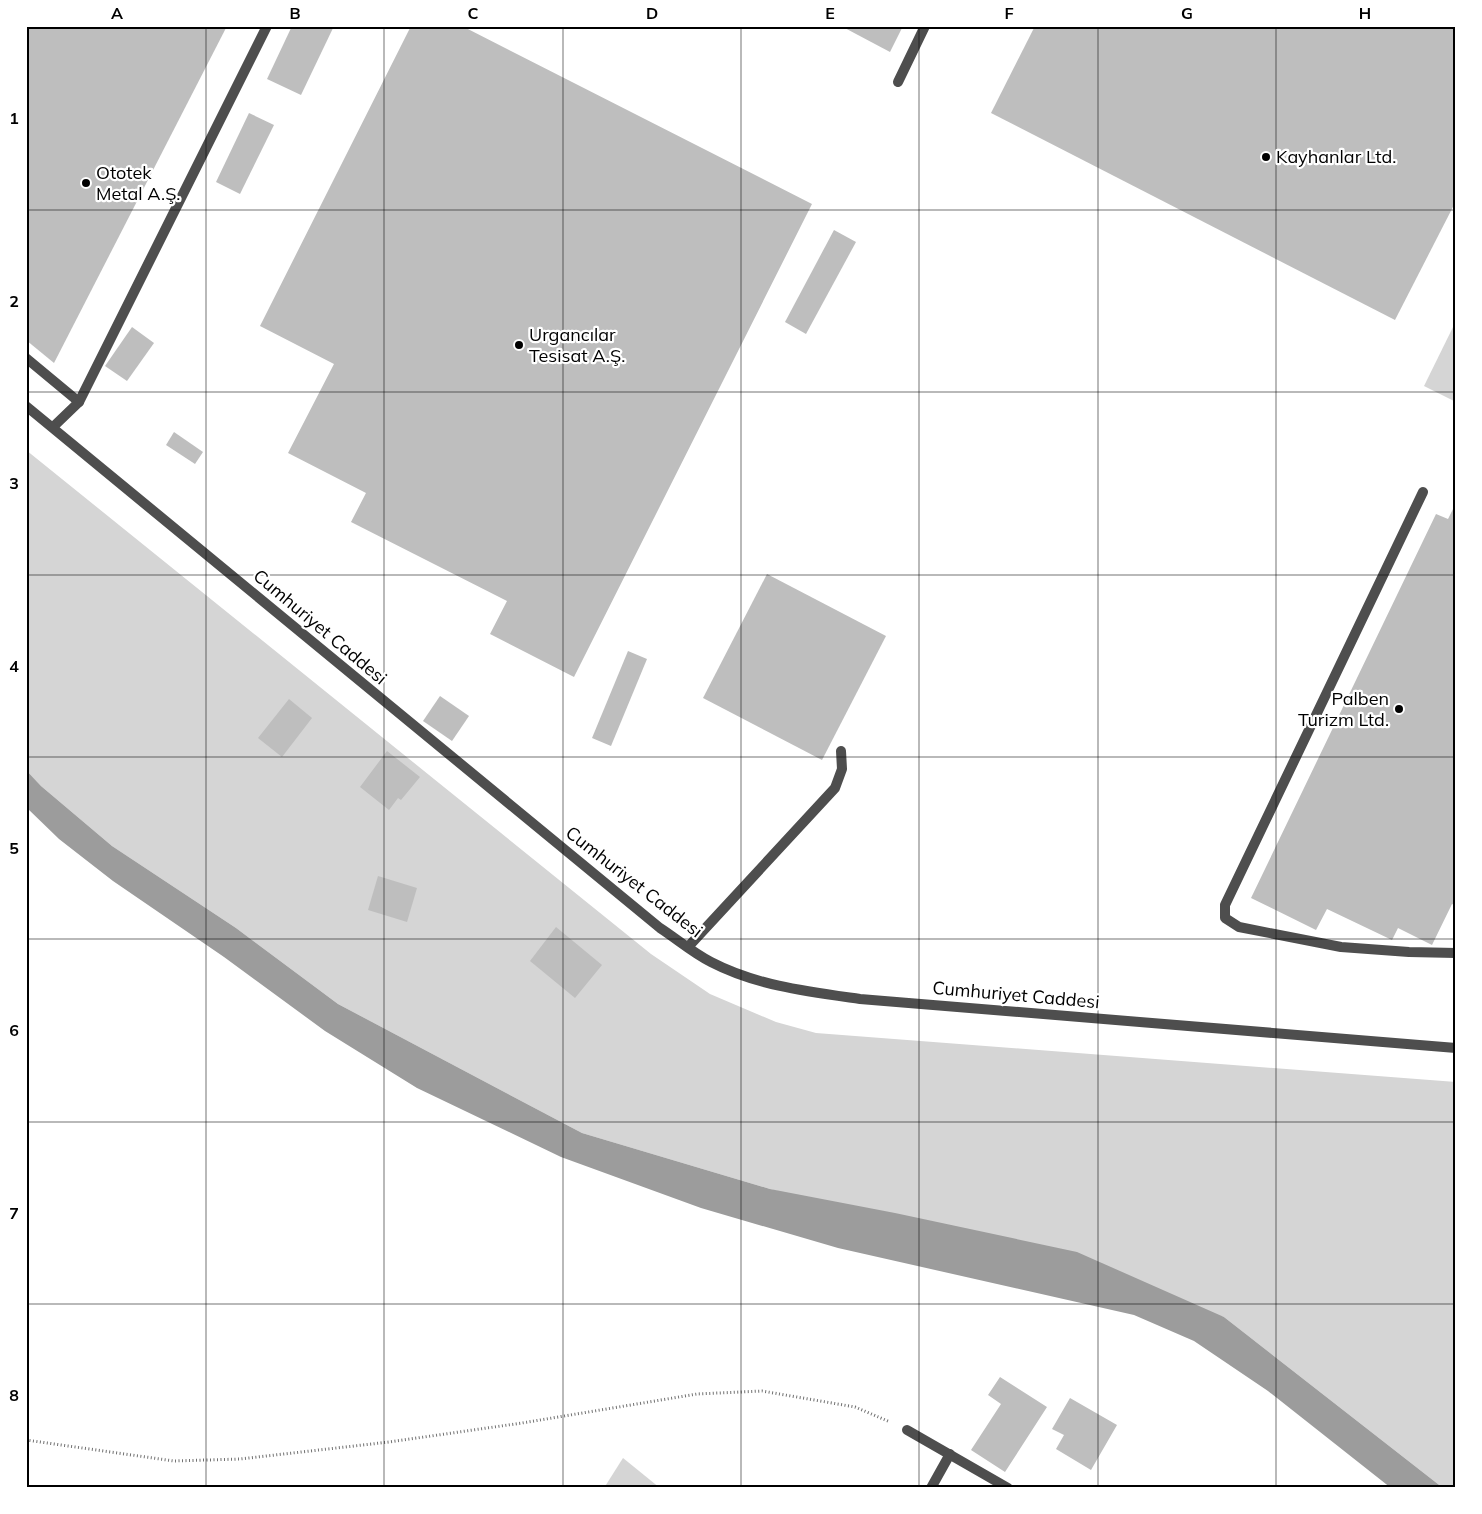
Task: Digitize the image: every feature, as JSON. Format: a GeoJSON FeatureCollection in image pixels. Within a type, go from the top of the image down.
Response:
{"type":"FeatureCollection","features":[{"type":"Feature","properties":{"kind":"street"},"geometry":{"type":"LineString","coordinates":[[53,428],[78,402],[266,26]]}},
{"type":"Feature","properties":{"kind":"street"},"geometry":{"type":"LineString","coordinates":[[898,82],[925,26]]}},
{"type":"Feature","properties":{"kind":"street"},"geometry":{"type":"LineString","coordinates":[[26,358],[78,402]]}},
{"type":"Feature","properties":{"kind":"street","name":"Cumhuriyet Caddesi"},"geometry":{"type":"LineString","coordinates":[[26,406],[660,928],[711,962],[749,977],[795,990],[860,999],[1456,1048]]}},
{"type":"Feature","properties":{"kind":"street"},"geometry":{"type":"LineString","coordinates":[[1423,492],[1225,905],[1225,918],[1238,926],[1341,947],[1456,953]]}},
{"type":"Feature","properties":{"kind":"street"},"geometry":{"type":"LineString","coordinates":[[688,947],[835,788],[842,769],[840,751]]}},
{"type":"Feature","properties":{"kind":"street"},"geometry":{"type":"LineString","coordinates":[[906,1430],[1008,1488]]}},
{"type":"Feature","properties":{"kind":"street"},"geometry":{"type":"LineString","coordinates":[[931,1488],[950,1454]]}},
{"type":"Feature","properties":{"kind":"path"},"geometry":{"type":"LineString","coordinates":[[26,1440],[174,1461],[240,1459],[484,1429],[696,1394],[762,1390],[855,1407],[906,1430]]}},
{"type":"Feature","properties":{"kind":"shaded area"},"geometry":{"type":"Polygon","coordinates":[[[1456,321],[1456,402],[1424,386],[1456,321]]]}},
{"type":"Feature","properties":{"kind":"shaded area"},"geometry":{"type":"Polygon","coordinates":[[[26,450],[651,954],[710,994],[776,1022],[816,1033],[1456,1082],[1456,1488],[1443,1488],[1224,1317],[770,1189],[582,1133],[338,1004],[236,928],[112,846],[41,786],[26,770],[26,450]]]}},
{"type":"Feature","properties":{"kind":"shaded area"},"geometry":{"type":"Polygon","coordinates":[[[26,770],[41,786],[112,846],[236,928],[338,1004],[582,1133],[770,1189],[895,1213],[1077,1252],[1224,1317],[1443,1488],[1391,1488],[1268,1391],[1194,1341],[1134,1315],[838,1248],[701,1208],[561,1157],[417,1088],[325,1031],[224,957],[113,881],[59,839],[26,807],[26,770]]]}},
{"type":"Feature","properties":{"kind":"shaded area"},"geometry":{"type":"Polygon","coordinates":[[[623,1458],[660,1488],[604,1488],[623,1458]]]}},
{"type":"Feature","properties":{"kind":"building","name":"Ototek Metal A.Ş."},"geometry":{"type":"Polygon","coordinates":[[[26,26],[227,26],[54,363],[26,340],[26,26]]]}},
{"type":"Feature","properties":{"kind":"building"},"geometry":{"type":"Polygon","coordinates":[[[292,26],[334,26],[301,95],[267,79],[292,26]]]}},
{"type":"Feature","properties":{"kind":"building","name":"Urgancılar Tesisat A.Ş."},"geometry":{"type":"Polygon","coordinates":[[[411,26],[462,26],[812,204],[574,677],[490,634],[507,601],[351,522],[366,493],[288,453],[334,364],[260,326],[411,26]]]}},
{"type":"Feature","properties":{"kind":"building"},"geometry":{"type":"Polygon","coordinates":[[[841,26],[903,26],[890,52],[841,26]]]}},
{"type":"Feature","properties":{"kind":"building","name":"Kayhanlar Ltd."},"geometry":{"type":"Polygon","coordinates":[[[1035,26],[1456,26],[1456,201],[1395,320],[991,113],[1035,26]]]}},
{"type":"Feature","properties":{"kind":"building"},"geometry":{"type":"Polygon","coordinates":[[[249,113],[274,125],[240,194],[216,182],[249,113]]]}},
{"type":"Feature","properties":{"kind":"building"},"geometry":{"type":"Polygon","coordinates":[[[834,230],[856,242],[806,334],[785,322],[834,230]]]}},
{"type":"Feature","properties":{"kind":"building"},"geometry":{"type":"Polygon","coordinates":[[[132,327],[154,343],[127,381],[105,366],[132,327]]]}},
{"type":"Feature","properties":{"kind":"building"},"geometry":{"type":"Polygon","coordinates":[[[174,432],[203,452],[195,464],[166,445],[174,432]]]}},
{"type":"Feature","properties":{"kind":"building","name":"Palben Turizm Ltd."},"geometry":{"type":"Polygon","coordinates":[[[1456,503],[1456,906],[1452,904],[1432,945],[1398,928],[1392,940],[1327,909],[1316,930],[1251,898],[1436,514],[1448,519],[1456,503]]]}},
{"type":"Feature","properties":{"kind":"building"},"geometry":{"type":"Polygon","coordinates":[[[767,574],[886,636],[822,760],[703,698],[767,574]]]}},
{"type":"Feature","properties":{"kind":"building"},"geometry":{"type":"Polygon","coordinates":[[[628,651],[647,659],[611,746],[592,738],[628,651]]]}},
{"type":"Feature","properties":{"kind":"building"},"geometry":{"type":"Polygon","coordinates":[[[440,696],[469,716],[452,741],[423,721],[440,696]]]}},
{"type":"Feature","properties":{"kind":"building"},"geometry":{"type":"Polygon","coordinates":[[[289,699],[312,718],[282,757],[258,738],[289,699]]]}},
{"type":"Feature","properties":{"kind":"building"},"geometry":{"type":"Polygon","coordinates":[[[387,751],[420,777],[401,800],[398,798],[389,810],[360,787],[387,751]]]}},
{"type":"Feature","properties":{"kind":"building"},"geometry":{"type":"Polygon","coordinates":[[[378,876],[417,888],[407,922],[368,910],[378,876]]]}},
{"type":"Feature","properties":{"kind":"building"},"geometry":{"type":"Polygon","coordinates":[[[556,927],[602,965],[575,998],[530,961],[556,927]]]}},
{"type":"Feature","properties":{"kind":"building"},"geometry":{"type":"Polygon","coordinates":[[[1000,1377],[1047,1407],[1005,1472],[971,1450],[1001,1404],[988,1395],[1000,1377]]]}},
{"type":"Feature","properties":{"kind":"building"},"geometry":{"type":"Polygon","coordinates":[[[1070,1398],[1117,1425],[1091,1470],[1056,1449],[1064,1435],[1052,1429],[1070,1398]]]}},
{"type":"Feature","properties":{"kind":"place","name":"Kayhanlar Ltd."},"geometry":{"type":"Point","coordinates":[1266,157]}},
{"type":"Feature","properties":{"kind":"place","name":"Ototek Metal A.Ş."},"geometry":{"type":"Point","coordinates":[86,183]}},
{"type":"Feature","properties":{"kind":"place","name":"Urgancılar Tesisat A.Ş."},"geometry":{"type":"Point","coordinates":[519,345]}},
{"type":"Feature","properties":{"kind":"place","name":"Palben Turizm Ltd."},"geometry":{"type":"Point","coordinates":[1399,709]}}]}
